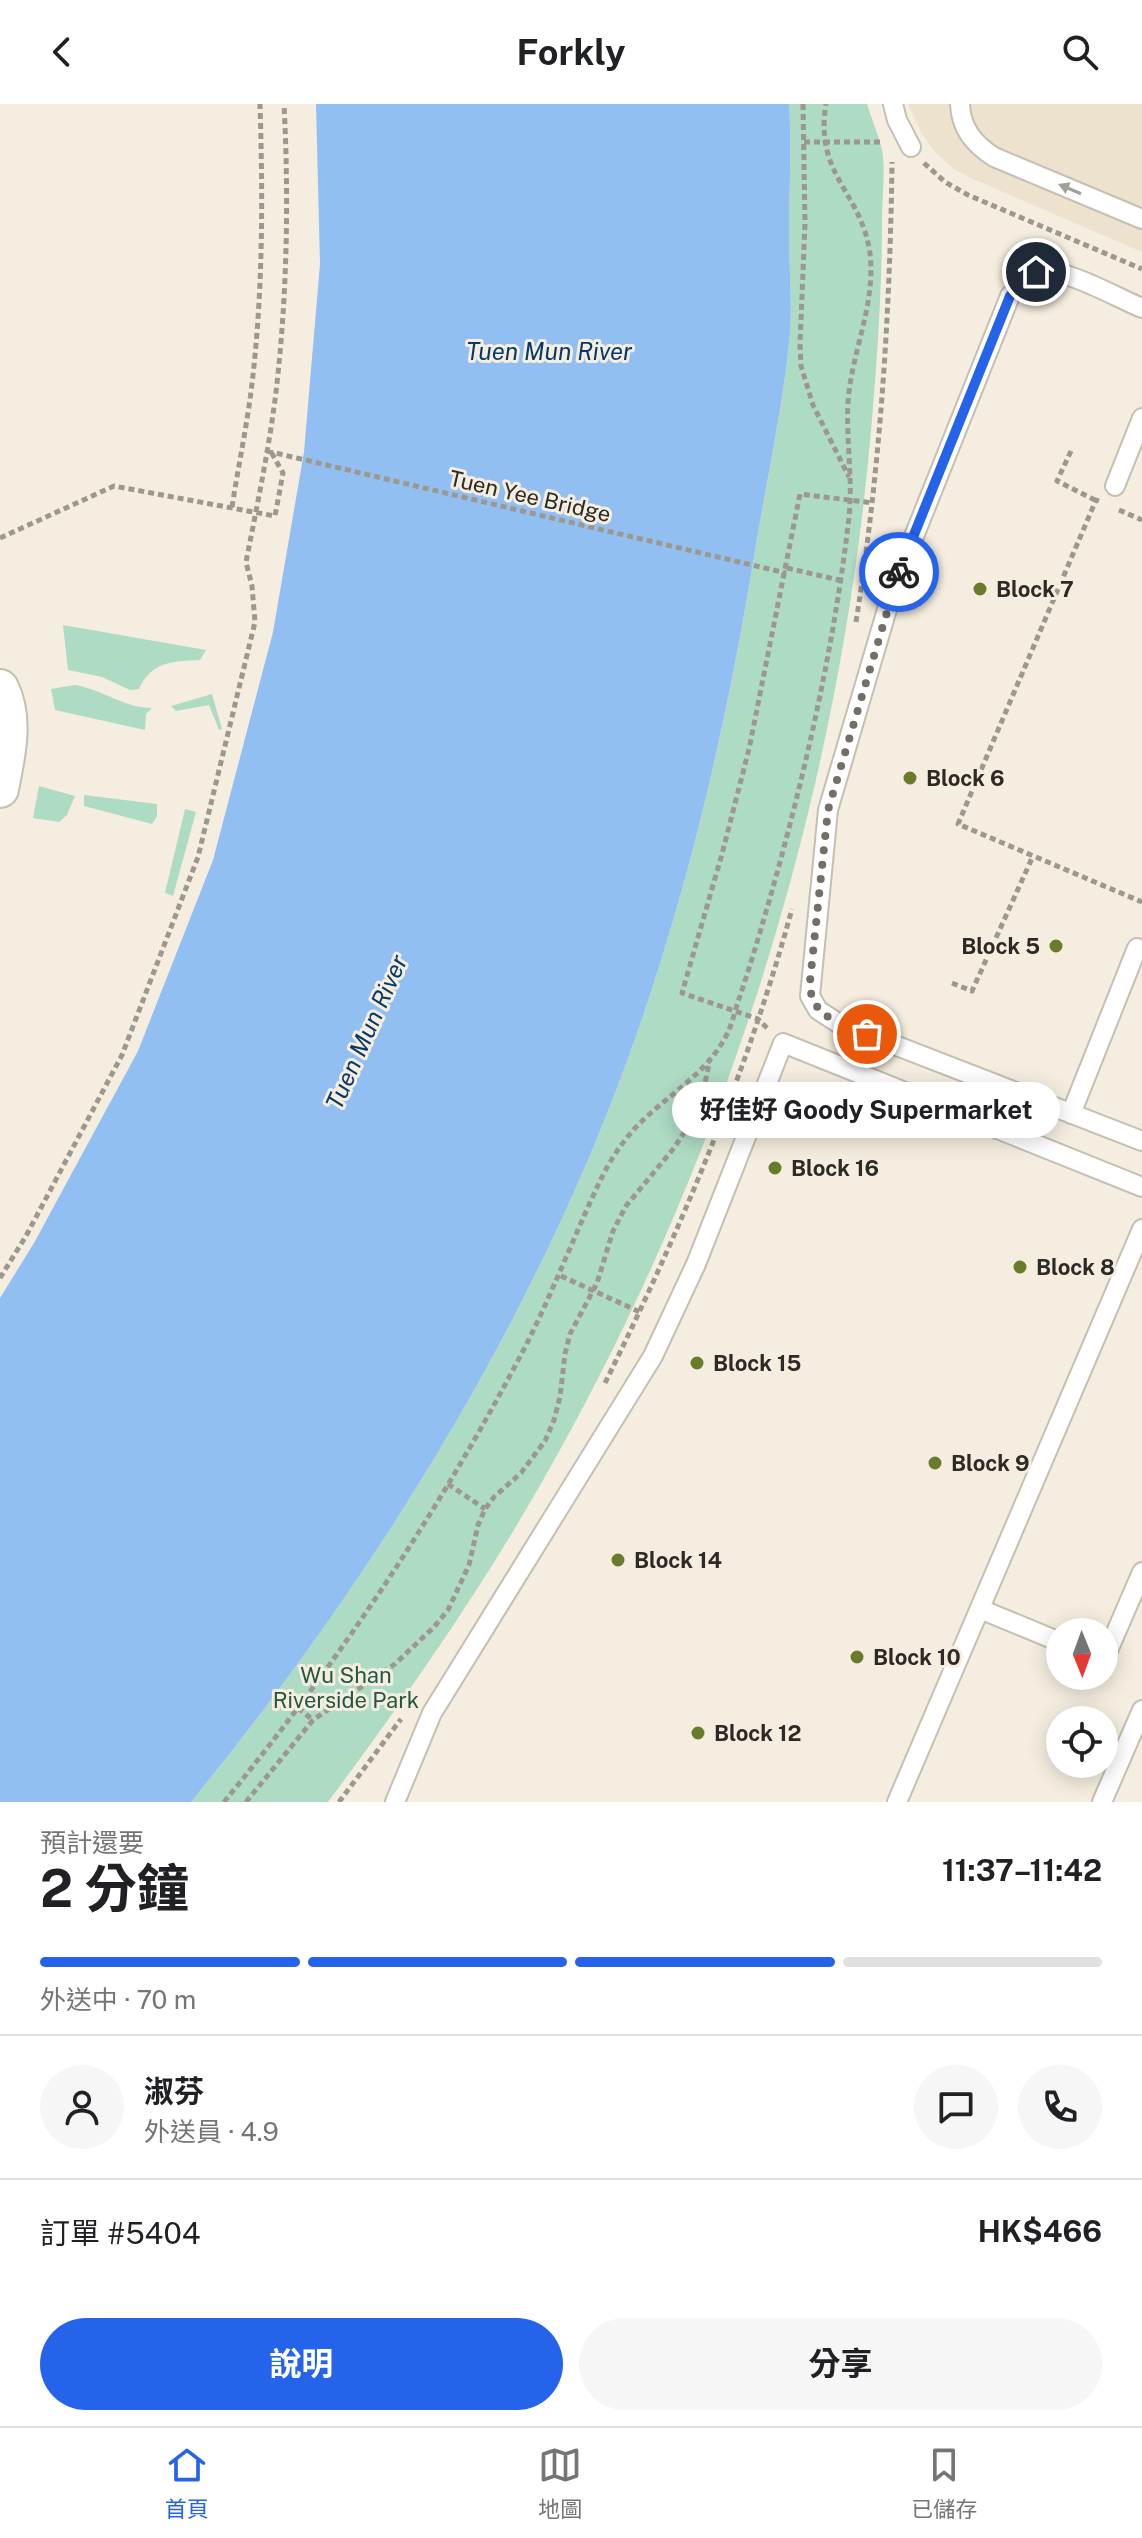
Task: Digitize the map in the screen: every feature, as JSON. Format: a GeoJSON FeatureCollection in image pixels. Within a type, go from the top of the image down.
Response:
{"type":"FeatureCollection","features":[{"type":"Feature","properties":{"kind":"street"},"geometry":{"type":"LineString","coordinates":[[0,688],[7,712],[9,740],[0,789]]}},
{"type":"Feature","properties":{"kind":"lane"},"geometry":{"type":"LineString","coordinates":[[893,104],[897,120],[911,147]]}},
{"type":"Feature","properties":{"kind":"lane"},"geometry":{"type":"LineString","coordinates":[[960,104],[960,116],[967,133],[987,152],[1142,219]]}},
{"type":"Feature","properties":{"kind":"lane"},"geometry":{"type":"LineString","coordinates":[[1142,308],[1055,271],[1036,272],[1010,296],[893,589],[858,707],[828,810],[810,981],[810,996],[818,1010],[838,1023],[1142,1141]]}},
{"type":"Feature","properties":{"kind":"lane"},"geometry":{"type":"LineString","coordinates":[[1115,486],[1142,418]]}},
{"type":"Feature","properties":{"kind":"lane"},"geometry":{"type":"LineString","coordinates":[[1071,1114],[1137,948]]}},
{"type":"Feature","properties":{"kind":"lane"},"geometry":{"type":"LineString","coordinates":[[395,1802],[432,1713],[653,1356],[696,1264],[783,1043],[1142,1187]]}},
{"type":"Feature","properties":{"kind":"lane"},"geometry":{"type":"LineString","coordinates":[[897,1802],[1142,1229]]}},
{"type":"Feature","properties":{"kind":"lane"},"geometry":{"type":"LineString","coordinates":[[1118,1628],[1142,1572]]}},
{"type":"Feature","properties":{"kind":"lane"},"geometry":{"type":"LineString","coordinates":[[980,1609],[1046,1636]]}},
{"type":"Feature","properties":{"kind":"lane"},"geometry":{"type":"LineString","coordinates":[[1102,1802],[1142,1710]]}},
{"type":"Feature","properties":{"kind":"path"},"geometry":{"type":"LineString","coordinates":[[232,507],[251,391],[259,295],[263,187],[260,104]]}},
{"type":"Feature","properties":{"kind":"path"},"geometry":{"type":"LineString","coordinates":[[0,1278],[26,1236],[122,1055],[198,857],[255,622],[246,562],[269,451],[284,299],[287,222],[284,104]]}},
{"type":"Feature","properties":{"kind":"path"},"geometry":{"type":"LineString","coordinates":[[803,104],[805,223],[801,366],[813,405],[851,482]]}},
{"type":"Feature","properties":{"kind":"path"},"geometry":{"type":"LineString","coordinates":[[224,1802],[298,1708],[377,1597],[448,1484],[522,1352],[612,1159],[638,1125],[690,1081],[728,1033],[776,875],[802,774],[839,580],[850,501],[848,400],[853,362],[867,304],[871,259],[860,215],[835,177],[824,142],[826,104]]}},
{"type":"Feature","properties":{"kind":"path"},"geometry":{"type":"LineString","coordinates":[[855,627],[873,503],[888,318],[892,170],[886,130]]}},
{"type":"Feature","properties":{"kind":"path"},"geometry":{"type":"LineString","coordinates":[[804,142],[880,141],[911,147],[924,164],[945,182],[968,195],[1142,269]]}},
{"type":"Feature","properties":{"kind":"path"},"geometry":{"type":"LineString","coordinates":[[0,538],[114,486],[275,516],[283,473],[269,451]]}},
{"type":"Feature","properties":{"kind":"path","name":"Tuen Yee Bridge"},"geometry":{"type":"LineString","coordinates":[[269,451],[839,580]]}},
{"type":"Feature","properties":{"kind":"path"},"geometry":{"type":"LineString","coordinates":[[1071,451],[1057,481],[1142,520]]}},
{"type":"Feature","properties":{"kind":"path"},"geometry":{"type":"LineString","coordinates":[[783,1043],[758,1019],[682,993],[749,749],[800,494],[873,503]]}},
{"type":"Feature","properties":{"kind":"path"},"geometry":{"type":"LineString","coordinates":[[1096,500],[958,824],[1142,902]]}},
{"type":"Feature","properties":{"kind":"path"},"geometry":{"type":"LineString","coordinates":[[952,983],[972,991],[1033,856]]}},
{"type":"Feature","properties":{"kind":"path"},"geometry":{"type":"LineString","coordinates":[[602,1388],[640,1312],[701,1171],[758,1019],[796,894]]}},
{"type":"Feature","properties":{"kind":"path"},"geometry":{"type":"LineString","coordinates":[[246,1802],[313,1720],[395,1664],[434,1627],[460,1588],[485,1509],[527,1466],[545,1441],[560,1397],[570,1334],[594,1291],[613,1231],[626,1206],[687,1128],[705,1083],[710,1058]]}},
{"type":"Feature","properties":{"kind":"path"},"geometry":{"type":"LineString","coordinates":[[560,1275],[640,1312]]}},
{"type":"Feature","properties":{"kind":"path"},"geometry":{"type":"LineString","coordinates":[[448,1484],[485,1509]]}},
{"type":"Feature","properties":{"kind":"path"},"geometry":{"type":"LineString","coordinates":[[298,1708],[313,1720]]}},
{"type":"Feature","properties":{"kind":"path"},"geometry":{"type":"LineString","coordinates":[[339,1802],[402,1718]]}},
{"type":"Feature","properties":{"kind":"shaded area"},"geometry":{"type":"Polygon","coordinates":[[[908,104],[1142,104],[1142,252],[954,169],[936,153],[922,134],[908,104]]]}},
{"type":"Feature","properties":{"kind":"green space","name":"Wu Shan Riverside Park"},"geometry":{"type":"Polygon","coordinates":[[[789,104],[867,104],[884,165],[877,352],[855,569],[832,705],[801,841],[763,974],[718,1106],[666,1235],[607,1360],[542,1482],[440,1645],[328,1802],[191,1802],[304,1656],[357,1580],[455,1423],[501,1342],[542,1260],[581,1176],[641,1023],[666,945],[708,787],[742,626],[778,420],[791,317],[789,104]]]}},
{"type":"Feature","properties":{"kind":"green space"},"geometry":{"type":"Polygon","coordinates":[[[63,625],[206,650],[200,660],[172,662],[156,668],[139,689],[130,690],[102,677],[68,670],[63,625]]]}},
{"type":"Feature","properties":{"kind":"green space"},"geometry":{"type":"Polygon","coordinates":[[[75,685],[131,705],[152,708],[146,714],[145,730],[55,710],[51,689],[75,685]]]}},
{"type":"Feature","properties":{"kind":"green space"},"geometry":{"type":"Polygon","coordinates":[[[212,694],[222,729],[219,730],[209,705],[176,711],[171,706],[212,694]]]}},
{"type":"Feature","properties":{"kind":"green space"},"geometry":{"type":"Polygon","coordinates":[[[39,786],[75,796],[67,815],[59,822],[33,818],[39,786]]]}},
{"type":"Feature","properties":{"kind":"green space"},"geometry":{"type":"Polygon","coordinates":[[[84,795],[157,804],[157,816],[152,824],[84,806],[84,795]]]}},
{"type":"Feature","properties":{"kind":"green space"},"geometry":{"type":"Polygon","coordinates":[[[185,809],[196,812],[173,896],[165,893],[185,809]]]}},
{"type":"Feature","properties":{"kind":"water","name":"Tuen Mun River"},"geometry":{"type":"Polygon","coordinates":[[[316,104],[789,104],[789,344],[742,626],[688,866],[641,1023],[612,1100],[581,1176],[501,1342],[407,1502],[304,1656],[191,1802],[0,1802],[0,1298],[34,1243],[138,1051],[213,860],[273,632],[304,452],[320,264],[316,104]]]}},
{"type":"Feature","properties":{"kind":"way so far"},"geometry":{"type":"LineString","coordinates":[[867,1034],[838,1023],[818,1010],[810,996],[810,981],[828,810],[899,572]]}},
{"type":"Feature","properties":{"kind":"place","name":"Block 7"},"geometry":{"type":"Point","coordinates":[980,589]}},
{"type":"Feature","properties":{"kind":"place","name":"Block 6"},"geometry":{"type":"Point","coordinates":[910,778]}},
{"type":"Feature","properties":{"kind":"place","name":"Block 5"},"geometry":{"type":"Point","coordinates":[1056,946]}},
{"type":"Feature","properties":{"kind":"place","name":"好佳好 Goody Supermarket"},"geometry":{"type":"Point","coordinates":[867,1034]}},
{"type":"Feature","properties":{"kind":"place","name":"Block 16"},"geometry":{"type":"Point","coordinates":[775,1168]}},
{"type":"Feature","properties":{"kind":"place","name":"Block 8"},"geometry":{"type":"Point","coordinates":[1020,1267]}},
{"type":"Feature","properties":{"kind":"place","name":"Block 15"},"geometry":{"type":"Point","coordinates":[697,1363]}},
{"type":"Feature","properties":{"kind":"place","name":"Block 9"},"geometry":{"type":"Point","coordinates":[935,1463]}},
{"type":"Feature","properties":{"kind":"place","name":"Block 14"},"geometry":{"type":"Point","coordinates":[618,1560]}},
{"type":"Feature","properties":{"kind":"place","name":"Block 10"},"geometry":{"type":"Point","coordinates":[857,1657]}},
{"type":"Feature","properties":{"kind":"place","name":"Block 12"},"geometry":{"type":"Point","coordinates":[698,1733]}},
{"type":"Feature","properties":{"kind":"route"},"geometry":{"type":"LineString","coordinates":[[899,572],[1010,296],[1036,272]]}}]}
